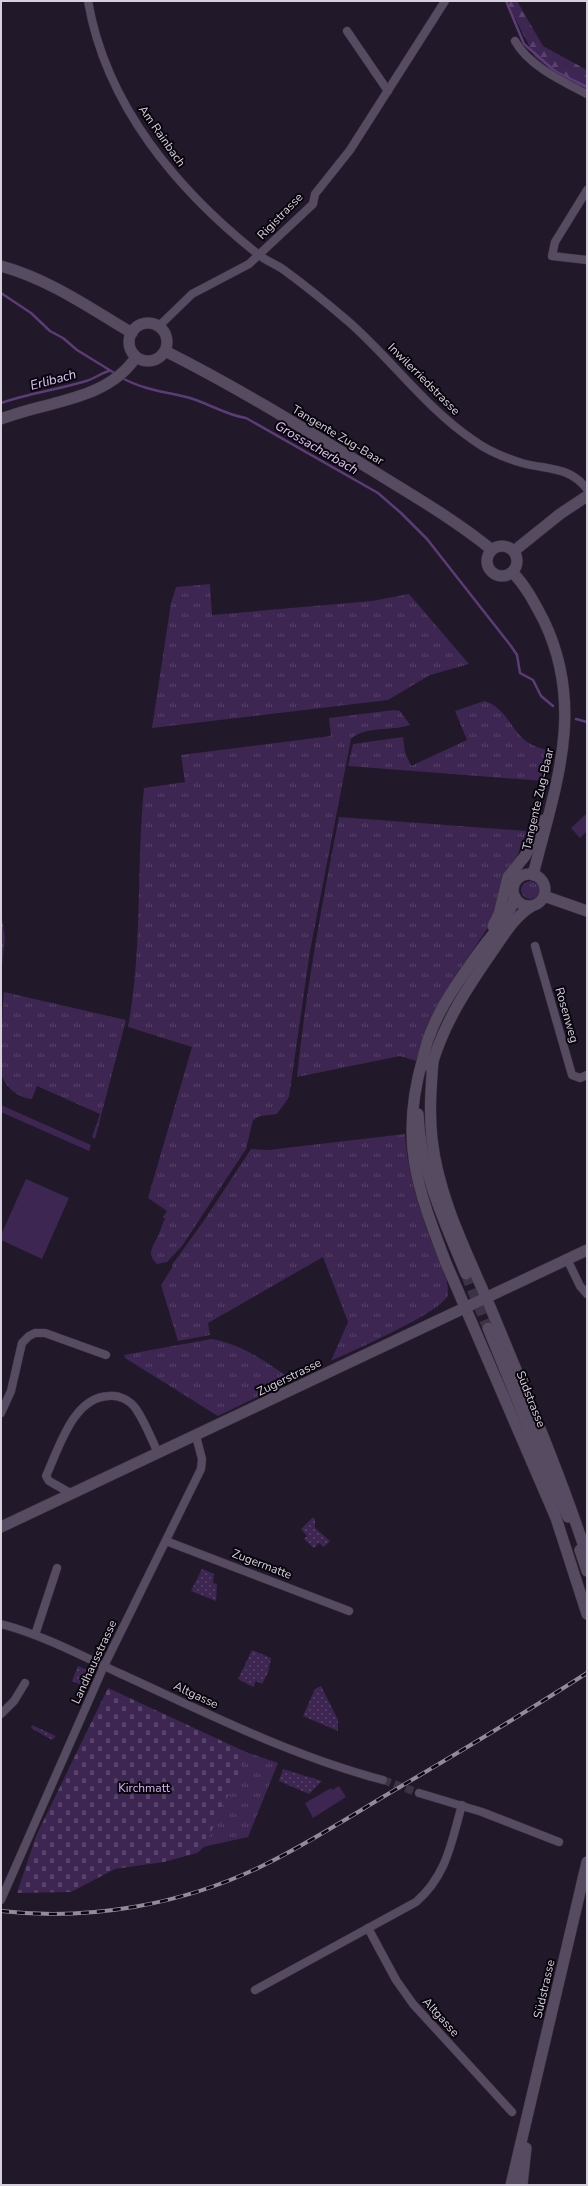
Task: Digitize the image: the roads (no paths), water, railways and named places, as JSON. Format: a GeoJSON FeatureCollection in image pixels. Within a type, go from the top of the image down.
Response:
{"type":"FeatureCollection","features":[{"type":"Feature","properties":{"kind":"main road"},"geometry":{"type":"LineString","coordinates":[[1,266],[28,274],[52,285],[132,333]]}},
{"type":"Feature","properties":{"kind":"main road"},"geometry":{"type":"LineString","coordinates":[[144,324],[158,327],[166,338],[164,351],[159,357],[152,361],[143,361],[136,357],[129,343],[132,333],[144,324]]}},
{"type":"Feature","properties":{"kind":"main road","name":"Tangente Zug-Baar"},"geometry":{"type":"LineString","coordinates":[[164,351],[242,392],[347,455],[462,527],[492,550]]}},
{"type":"Feature","properties":{"kind":"main road"},"geometry":{"type":"LineString","coordinates":[[1,419],[22,411],[91,392],[113,380],[125,370],[136,357]]}},
{"type":"Feature","properties":{"kind":"main road"},"geometry":{"type":"LineString","coordinates":[[514,551],[560,514],[587,496]]}},
{"type":"Feature","properties":{"kind":"main road"},"geometry":{"type":"LineString","coordinates":[[503,546],[514,551],[518,562],[513,573],[500,577],[490,570],[487,562],[492,550],[503,546]]}},
{"type":"Feature","properties":{"kind":"main road","name":"Tangente Zug-Baar"},"geometry":{"type":"LineString","coordinates":[[513,573],[536,605],[556,652],[564,688],[566,714],[562,755],[550,814],[533,875]]}},
{"type":"Feature","properties":{"kind":"main road"},"geometry":{"type":"LineString","coordinates":[[480,951],[499,914],[508,878],[521,862],[541,824],[550,814]]}},
{"type":"Feature","properties":{"kind":"main road"},"geometry":{"type":"LineString","coordinates":[[466,1274],[438,1205],[424,1155],[424,1100],[428,1059],[441,1012],[462,977],[505,918],[514,897],[513,886],[516,880],[527,874],[539,877],[544,884],[544,896],[540,903],[532,906],[516,918],[471,983],[450,1018],[428,1059],[416,1082],[413,1102],[411,1142],[412,1159],[430,1221],[556,1518],[587,1613]]}},
{"type":"Feature","properties":{"kind":"main road"},"geometry":{"type":"LineString","coordinates":[[544,896],[587,911]]}},
{"type":"Feature","properties":{"kind":"main road"},"geometry":{"type":"LineString","coordinates":[[514,897],[524,906],[532,906]]}},
{"type":"Feature","properties":{"kind":"main road"},"geometry":{"type":"LineString","coordinates":[[428,1059],[432,1140],[439,1175],[449,1208],[568,1496],[587,1556]]}},
{"type":"Feature","properties":{"kind":"main road","name":"Zugerstrasse"},"geometry":{"type":"LineString","coordinates":[[1,1527],[587,1250]]}},
{"type":"Feature","properties":{"kind":"main road","name":"Südstrasse"},"geometry":{"type":"LineString","coordinates":[[488,1328],[550,1480],[577,1564],[587,1613]]}},
{"type":"Feature","properties":{"kind":"main road","name":"Südstrasse"},"geometry":{"type":"LineString","coordinates":[[550,1480],[566,1512],[587,1571]]}},
{"type":"Feature","properties":{"kind":"main road","name":"Südstrasse"},"geometry":{"type":"LineString","coordinates":[[511,2185],[587,1862]]}},
{"type":"Feature","properties":{"kind":"main road","name":"Südstrasse"},"geometry":{"type":"LineString","coordinates":[[522,2185],[527,2121]]}},
{"type":"Feature","properties":{"kind":"street","name":"Am Rainbach"},"geometry":{"type":"LineString","coordinates":[[88,1],[100,47],[124,101],[141,131],[183,187],[207,211],[260,256]]}},
{"type":"Feature","properties":{"kind":"street","name":"Rigistrasse"},"geometry":{"type":"LineString","coordinates":[[158,327],[192,294],[241,270],[260,256],[313,204],[315,194],[350,150],[445,1]]}},
{"type":"Feature","properties":{"kind":"street"},"geometry":{"type":"LineString","coordinates":[[347,31],[388,91]]}},
{"type":"Feature","properties":{"kind":"street"},"geometry":{"type":"LineString","coordinates":[[515,40],[520,50],[554,76],[587,94]]}},
{"type":"Feature","properties":{"kind":"street"},"geometry":{"type":"LineString","coordinates":[[587,190],[556,242],[552,256],[587,260]]}},
{"type":"Feature","properties":{"kind":"street","name":"Inwilerriedstrasse"},"geometry":{"type":"LineString","coordinates":[[260,256],[285,271],[350,323],[445,418],[471,439],[507,458],[570,473],[587,489]]}},
{"type":"Feature","properties":{"kind":"street","name":"Rosenweg"},"geometry":{"type":"LineString","coordinates":[[535,946],[572,1075],[580,1078],[587,1075]]}},
{"type":"Feature","properties":{"kind":"street"},"geometry":{"type":"LineString","coordinates":[[567,1259],[580,1286],[587,1294]]}},
{"type":"Feature","properties":{"kind":"street"},"geometry":{"type":"LineString","coordinates":[[1,1413],[11,1391],[22,1343],[36,1332],[45,1333],[106,1354]]}},
{"type":"Feature","properties":{"kind":"street"},"geometry":{"type":"LineString","coordinates":[[72,1494],[49,1481],[46,1476],[72,1420],[79,1410],[92,1400],[101,1396],[114,1396],[125,1399],[135,1408],[158,1452]]}},
{"type":"Feature","properties":{"kind":"street","name":"Landhausstrasse"},"geometry":{"type":"LineString","coordinates":[[1,1900],[104,1666],[201,1469],[202,1459],[196,1436]]}},
{"type":"Feature","properties":{"kind":"street","name":"Zugermatte"},"geometry":{"type":"LineString","coordinates":[[166,1541],[349,1611]]}},
{"type":"Feature","properties":{"kind":"street"},"geometry":{"type":"LineString","coordinates":[[34,1635],[57,1568]]}},
{"type":"Feature","properties":{"kind":"street","name":"Altgasse"},"geometry":{"type":"LineString","coordinates":[[1,1624],[34,1635],[248,1733],[343,1769],[383,1780]]}},
{"type":"Feature","properties":{"kind":"street"},"geometry":{"type":"LineString","coordinates":[[1,1714],[14,1701],[25,1683]]}},
{"type":"Feature","properties":{"kind":"street"},"geometry":{"type":"LineString","coordinates":[[419,1793],[462,1806],[559,1842]]}},
{"type":"Feature","properties":{"kind":"street"},"geometry":{"type":"LineString","coordinates":[[255,1990],[416,1902],[430,1890],[444,1866],[462,1806]]}},
{"type":"Feature","properties":{"kind":"street","name":"Altgasse"},"geometry":{"type":"LineString","coordinates":[[368,1928],[396,1980],[413,2004],[512,2112]]}},
{"type":"Feature","properties":{"kind":"waterway"},"geometry":{"type":"LineString","coordinates":[[506,1],[524,44],[556,72],[587,87]]}},
{"type":"Feature","properties":{"kind":"waterway","name":"Grossacherbach"},"geometry":{"type":"LineString","coordinates":[[1,293],[31,313],[50,331],[63,338],[77,350],[116,374]]}},
{"type":"Feature","properties":{"kind":"waterway","name":"Erlibach"},"geometry":{"type":"LineString","coordinates":[[1,403],[86,381],[109,371]]}},
{"type":"Feature","properties":{"kind":"waterway","name":"Grossacherbach"},"geometry":{"type":"LineString","coordinates":[[122,378],[139,385],[190,398],[239,417],[246,418],[378,493],[427,539],[511,646],[517,655],[520,673],[533,680],[541,696],[553,706]]}},
{"type":"Feature","properties":{"kind":"waterway","name":"Grossacherbach"},"geometry":{"type":"LineString","coordinates":[[576,719],[587,722]]}},
{"type":"Feature","properties":{"kind":"tunnel"},"geometry":{"type":"LineString","coordinates":[[466,1274],[488,1328]]}},
{"type":"Feature","properties":{"kind":"tunnel"},"geometry":{"type":"LineString","coordinates":[[383,1780],[419,1793]]}},
{"type":"Feature","properties":{"kind":"railway"},"geometry":{"type":"LineString","coordinates":[[1,1911],[34,1914],[67,1914],[134,1907],[166,1900],[230,1880],[260,1867],[311,1840],[587,1673]]}},
{"type":"Feature","properties":{"kind":"park label","name":"Kirchmatt"},"geometry":{"type":"Point","coordinates":[144,1788]}}]}
